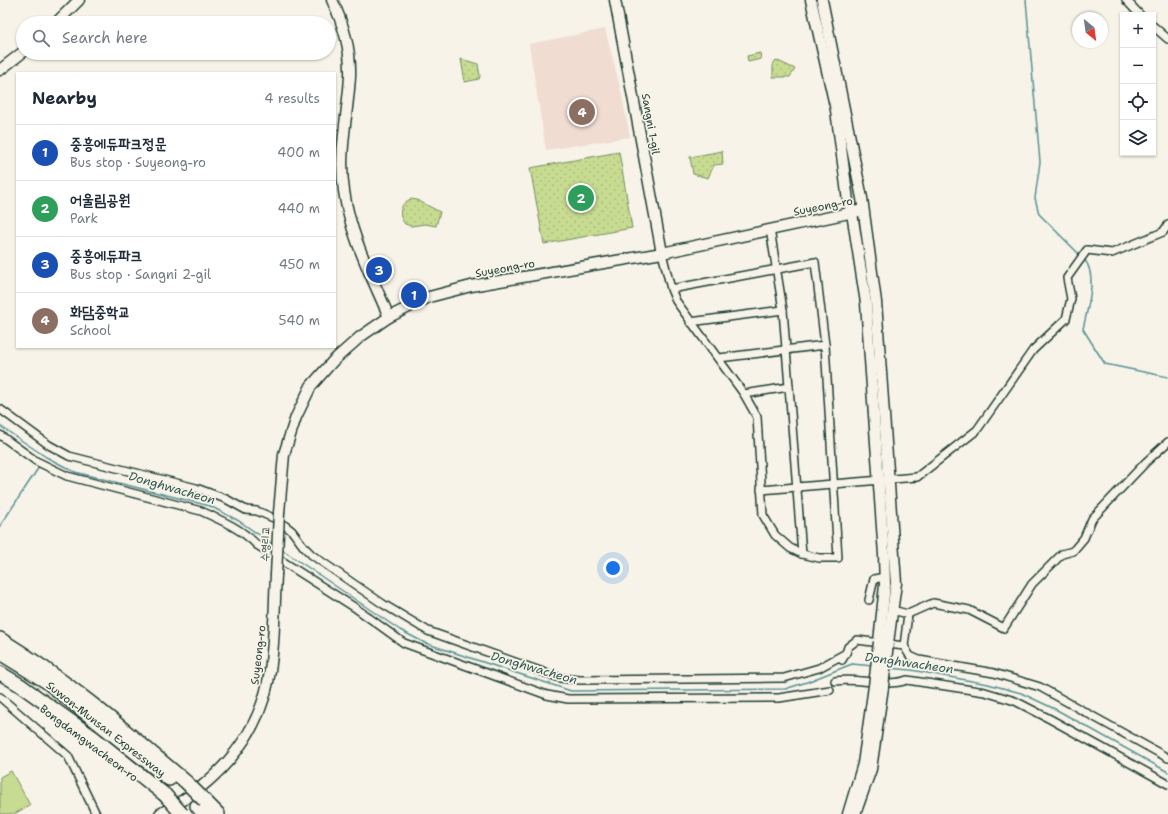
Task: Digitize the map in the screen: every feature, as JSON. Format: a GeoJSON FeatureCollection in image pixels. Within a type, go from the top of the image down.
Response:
{"type":"FeatureCollection","features":[{"type":"Feature","properties":{"kind":"highway"},"geometry":{"type":"LineString","coordinates":[[0,640],[36,661],[106,714],[183,785]]}},
{"type":"Feature","properties":{"kind":"highway","name":"Suwon-Munsan Expressway"},"geometry":{"type":"LineString","coordinates":[[0,653],[47,682],[183,785],[202,807]]}},
{"type":"Feature","properties":{"kind":"highway","name":"Suwon-Munsan Expressway"},"geometry":{"type":"LineString","coordinates":[[0,673],[20,685],[94,738],[163,797],[176,811]]}},
{"type":"Feature","properties":{"kind":"highway","name":"Bongdamgwacheon-ro"},"geometry":{"type":"LineString","coordinates":[[0,678],[98,748],[163,797]]}},
{"type":"Feature","properties":{"kind":"highway"},"geometry":{"type":"LineString","coordinates":[[202,807],[218,814]]}},
{"type":"Feature","properties":{"kind":"street"},"geometry":{"type":"LineString","coordinates":[[63,16],[79,0]]}},
{"type":"Feature","properties":{"kind":"street"},"geometry":{"type":"LineString","coordinates":[[332,0],[341,20],[348,50],[350,75],[342,164],[344,191],[351,223],[389,317]]}},
{"type":"Feature","properties":{"kind":"street","name":"Sangni 1-gil"},"geometry":{"type":"LineString","coordinates":[[615,0],[662,253]]}},
{"type":"Feature","properties":{"kind":"street"},"geometry":{"type":"LineString","coordinates":[[811,0],[836,110],[848,201],[852,213],[866,303],[885,577],[884,642]]}},
{"type":"Feature","properties":{"kind":"street"},"geometry":{"type":"LineString","coordinates":[[822,0],[845,108],[864,210],[876,302],[896,583],[892,610],[884,642],[878,686],[871,769],[855,814]]}},
{"type":"Feature","properties":{"kind":"street"},"geometry":{"type":"LineString","coordinates":[[1126,0],[1137,12]]}},
{"type":"Feature","properties":{"kind":"street"},"geometry":{"type":"LineString","coordinates":[[1156,29],[1168,39]]}},
{"type":"Feature","properties":{"kind":"street"},"geometry":{"type":"LineString","coordinates":[[0,70],[16,57]]}},
{"type":"Feature","properties":{"kind":"street","name":"Suyeong-ro"},"geometry":{"type":"LineString","coordinates":[[279,513],[284,454],[296,417],[311,386],[333,361],[360,337],[389,317],[429,297],[471,286],[662,253],[864,210]]}},
{"type":"Feature","properties":{"kind":"street"},"geometry":{"type":"LineString","coordinates":[[762,490],[917,477],[977,430],[1033,350],[1066,319],[1071,298],[1067,278],[1087,250],[1112,253],[1163,232],[1168,225]]}},
{"type":"Feature","properties":{"kind":"street"},"geometry":{"type":"LineString","coordinates":[[770,229],[783,310],[787,350],[802,554]]}},
{"type":"Feature","properties":{"kind":"street"},"geometry":{"type":"LineString","coordinates":[[662,253],[671,289],[676,301],[690,322],[719,358],[744,394],[757,417],[763,515],[775,535],[790,548],[802,554],[819,558],[838,558],[825,345],[815,262],[671,289]]}},
{"type":"Feature","properties":{"kind":"street"},"geometry":{"type":"LineString","coordinates":[[690,322],[783,310]]}},
{"type":"Feature","properties":{"kind":"street"},"geometry":{"type":"LineString","coordinates":[[719,358],[825,345]]}},
{"type":"Feature","properties":{"kind":"street"},"geometry":{"type":"LineString","coordinates":[[744,394],[790,387]]}},
{"type":"Feature","properties":{"kind":"street"},"geometry":{"type":"LineString","coordinates":[[0,409],[48,444],[69,456],[207,491],[246,510],[257,511],[278,520],[292,531],[312,555],[416,624],[446,637],[560,678],[587,680],[784,678],[819,668],[844,657],[848,647],[857,640],[904,646]]}},
{"type":"Feature","properties":{"kind":"street"},"geometry":{"type":"LineString","coordinates":[[0,435],[36,461],[67,476],[201,511],[220,519],[243,533],[257,545],[354,607],[404,643],[547,696],[568,699],[779,698],[830,690]]}},
{"type":"Feature","properties":{"kind":"street"},"geometry":{"type":"LineString","coordinates":[[892,610],[908,614],[933,603],[969,610],[1004,628],[1032,584],[1062,554],[1073,551],[1084,538],[1092,519],[1146,462],[1168,442]]}},
{"type":"Feature","properties":{"kind":"street","name":"수영리교"},"geometry":{"type":"LineString","coordinates":[[276,575],[279,513]]}},
{"type":"Feature","properties":{"kind":"street","name":"Suyeong-ro"},"geometry":{"type":"LineString","coordinates":[[160,814],[176,811],[215,776],[234,755],[248,734],[259,712],[268,682],[272,658],[276,575]]}},
{"type":"Feature","properties":{"kind":"street"},"geometry":{"type":"LineString","coordinates":[[869,600],[874,579],[885,577]]}},
{"type":"Feature","properties":{"kind":"street"},"geometry":{"type":"LineString","coordinates":[[908,614],[904,646],[910,656],[919,660],[994,673],[1040,687],[1168,758]]}},
{"type":"Feature","properties":{"kind":"street"},"geometry":{"type":"LineString","coordinates":[[834,681],[857,679],[897,684],[907,680],[985,692],[1015,702],[1050,719],[1168,784]]}},
{"type":"Feature","properties":{"kind":"street"},"geometry":{"type":"LineString","coordinates":[[848,814],[863,764],[878,686]]}},
{"type":"Feature","properties":{"kind":"street"},"geometry":{"type":"LineString","coordinates":[[0,697],[68,756],[96,814]]}},
{"type":"Feature","properties":{"kind":"street"},"geometry":{"type":"LineString","coordinates":[[165,814],[176,811]]}},
{"type":"Feature","properties":{"kind":"shaded area"},"geometry":{"type":"Polygon","coordinates":[[[605,29],[620,87],[630,137],[546,150],[529,44],[605,29]]]}},
{"type":"Feature","properties":{"kind":"green space"},"geometry":{"type":"Polygon","coordinates":[[[760,53],[761,59],[748,62],[747,56],[760,53]]]}},
{"type":"Feature","properties":{"kind":"green space"},"geometry":{"type":"Polygon","coordinates":[[[461,59],[478,64],[479,79],[465,82],[461,59]]]}},
{"type":"Feature","properties":{"kind":"green space"},"geometry":{"type":"Polygon","coordinates":[[[776,60],[795,69],[790,77],[773,77],[773,64],[776,60]]]}},
{"type":"Feature","properties":{"kind":"green space"},"geometry":{"type":"Polygon","coordinates":[[[722,151],[723,164],[714,165],[708,178],[693,174],[690,157],[722,151]]]}},
{"type":"Feature","properties":{"kind":"green space"},"geometry":{"type":"Polygon","coordinates":[[[619,152],[632,228],[544,244],[530,168],[619,152]]]}},
{"type":"Feature","properties":{"kind":"green space"},"geometry":{"type":"Polygon","coordinates":[[[411,199],[417,200],[440,212],[436,226],[425,224],[411,226],[405,224],[400,213],[404,203],[411,199]]]}},
{"type":"Feature","properties":{"kind":"green space"},"geometry":{"type":"Polygon","coordinates":[[[11,771],[30,805],[14,814],[0,814],[0,777],[11,771]]]}},
{"type":"Feature","properties":{"kind":"waterway"},"geometry":{"type":"LineString","coordinates":[[1026,0],[1040,162],[1035,198],[1039,214],[1081,256]]}},
{"type":"Feature","properties":{"kind":"waterway"},"geometry":{"type":"LineString","coordinates":[[1083,258],[1088,265],[1091,282],[1089,302],[1083,329],[1105,364],[1168,377]]}},
{"type":"Feature","properties":{"kind":"waterway","name":"Donghwacheon"},"geometry":{"type":"LineString","coordinates":[[0,426],[46,457],[75,472],[210,506],[239,521],[274,545]]}},
{"type":"Feature","properties":{"kind":"waterway"},"geometry":{"type":"LineString","coordinates":[[0,526],[39,467]]}},
{"type":"Feature","properties":{"kind":"waterway","name":"Donghwacheon"},"geometry":{"type":"LineString","coordinates":[[281,549],[400,630],[425,643],[571,691],[785,689],[852,664],[873,666]]}},
{"type":"Feature","properties":{"kind":"waterway","name":"Donghwacheon"},"geometry":{"type":"LineString","coordinates":[[888,668],[911,670],[988,684],[1021,693],[1057,710],[1168,772]]}},
{"type":"Feature","properties":{"kind":"place","name":"화담중학교"},"geometry":{"type":"Point","coordinates":[582,112]}},
{"type":"Feature","properties":{"kind":"place","name":"어울림공원"},"geometry":{"type":"Point","coordinates":[581,198]}},
{"type":"Feature","properties":{"kind":"place","name":"중흥에듀파크"},"geometry":{"type":"Point","coordinates":[379,270]}},
{"type":"Feature","properties":{"kind":"place","name":"중흥에듀파크정문"},"geometry":{"type":"Point","coordinates":[414,295]}}]}
